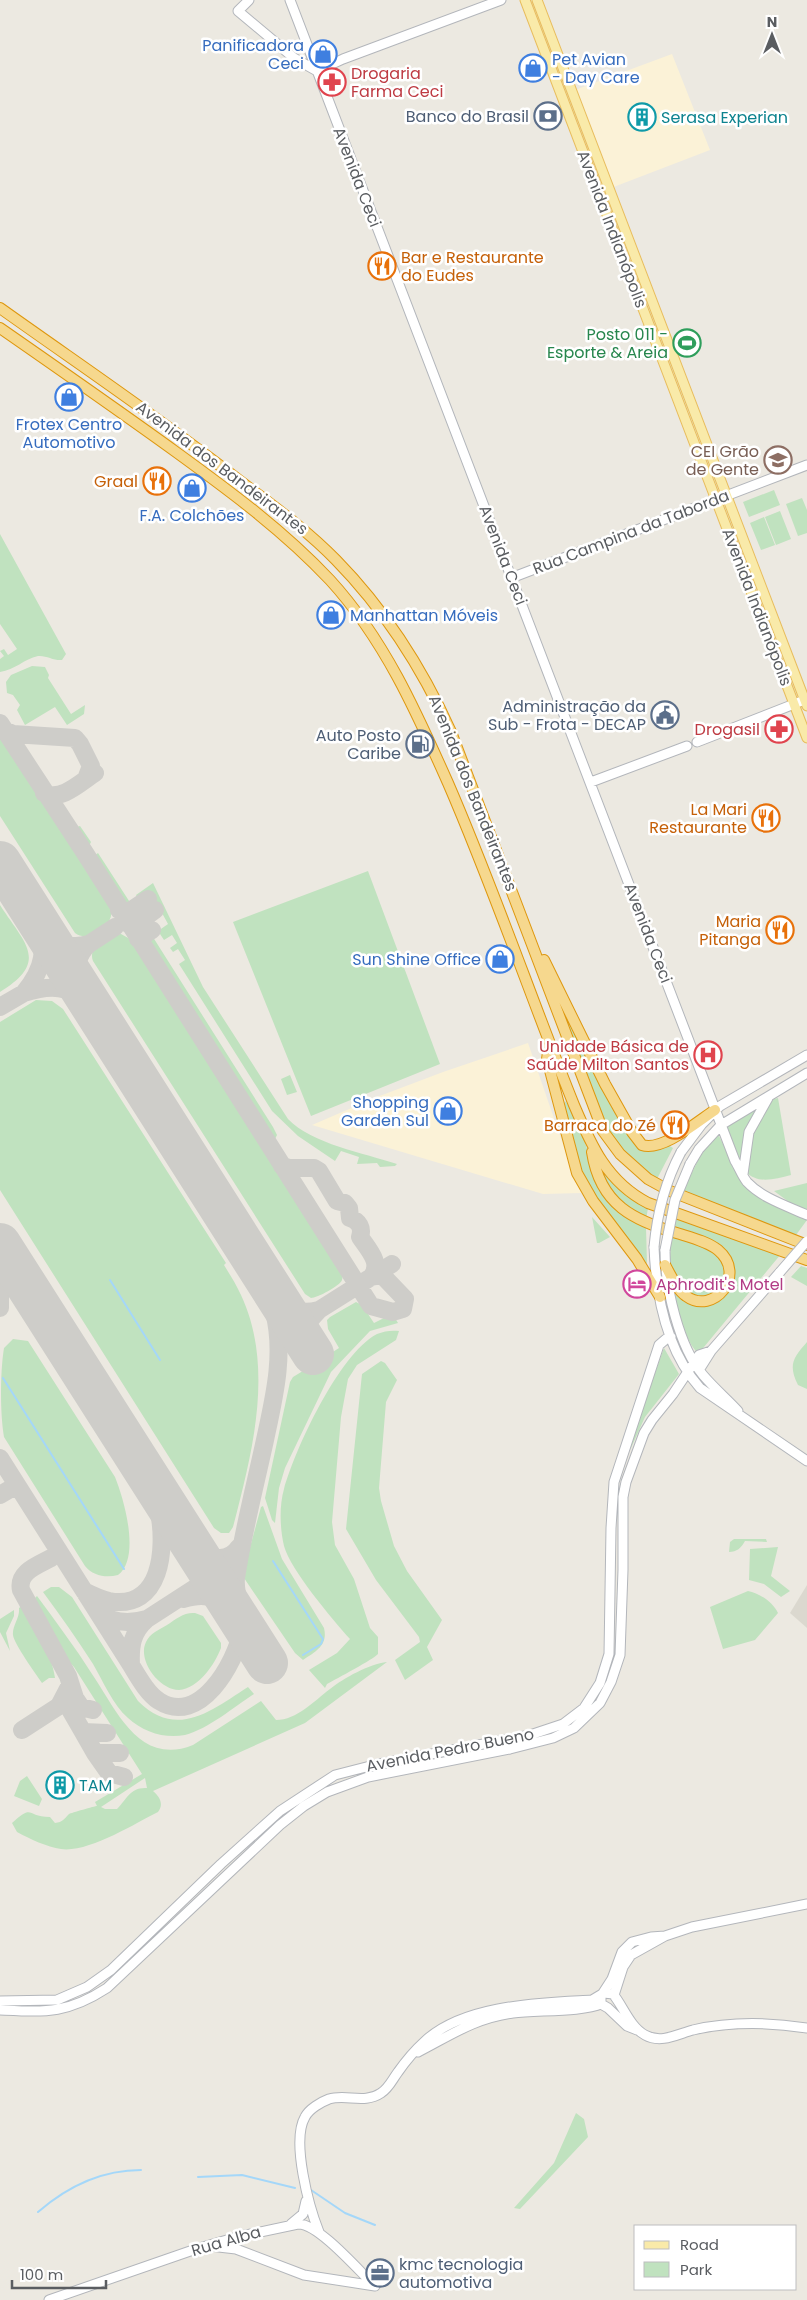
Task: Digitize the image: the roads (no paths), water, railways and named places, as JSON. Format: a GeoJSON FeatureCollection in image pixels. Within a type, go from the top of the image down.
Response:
{"type":"FeatureCollection","features":[{"type":"Feature","properties":{"kind":"highway","name":"Avenida dos Bandeirantes"},"geometry":{"type":"LineString","coordinates":[[0,308],[149,412],[304,530],[338,562],[379,611],[433,692],[452,732],[604,1131],[615,1148],[634,1168],[670,1191],[807,1245]]}},
{"type":"Feature","properties":{"kind":"highway","name":"Avenida dos Bandeirantes"},"geometry":{"type":"LineString","coordinates":[[0,328],[135,422],[262,516],[296,545],[351,606],[391,663],[418,712],[470,832],[550,1045],[592,1146],[610,1172],[625,1189],[635,1196],[666,1210],[807,1260]]}},
{"type":"Feature","properties":{"kind":"highway"},"geometry":{"type":"LineString","coordinates":[[529,934],[539,949],[575,1025],[637,1140],[648,1147],[656,1146],[715,1110]]}},
{"type":"Feature","properties":{"kind":"highway"},"geometry":{"type":"LineString","coordinates":[[550,1045],[547,1059],[577,1173],[593,1202],[637,1259],[660,1297]]}},
{"type":"Feature","properties":{"kind":"highway"},"geometry":{"type":"LineString","coordinates":[[592,1146],[596,1169],[601,1181],[618,1206],[643,1222],[711,1245],[725,1256],[729,1263],[730,1279],[722,1292],[712,1299],[694,1300],[686,1297],[680,1290],[665,1264]]}},
{"type":"Feature","properties":{"kind":"main road","name":"Avenida Indianópolis"},"geometry":{"type":"LineString","coordinates":[[525,0],[807,738]]}},
{"type":"Feature","properties":{"kind":"main road","name":"Avenida Indianópolis"},"geometry":{"type":"LineString","coordinates":[[537,0],[806,701]]}},
{"type":"Feature","properties":{"kind":"street"},"geometry":{"type":"LineString","coordinates":[[249,0],[238,11],[294,58],[317,71],[343,59],[501,0]]}},
{"type":"Feature","properties":{"kind":"street","name":"Avenida Ceci"},"geometry":{"type":"LineString","coordinates":[[290,0],[715,1110],[743,1174]]}},
{"type":"Feature","properties":{"kind":"street","name":"Rua Campina da Taborda"},"geometry":{"type":"LineString","coordinates":[[511,578],[807,465]]}},
{"type":"Feature","properties":{"kind":"street"},"geometry":{"type":"LineString","coordinates":[[591,782],[687,746],[694,749],[697,742],[806,701]]}},
{"type":"Feature","properties":{"kind":"street"},"geometry":{"type":"LineString","coordinates":[[807,1055],[715,1110],[681,1152],[663,1196],[656,1223],[654,1248],[660,1297],[671,1337],[687,1372],[694,1382],[728,1409],[743,1417],[807,1461]]}},
{"type":"Feature","properties":{"kind":"street"},"geometry":{"type":"LineString","coordinates":[[743,1417],[696,1366],[669,1292],[665,1250],[675,1200],[690,1164],[699,1149],[721,1124],[807,1073]]}},
{"type":"Feature","properties":{"kind":"street"},"geometry":{"type":"LineString","coordinates":[[770,1095],[749,1132],[743,1174],[754,1187],[773,1200],[807,1214]]}},
{"type":"Feature","properties":{"kind":"street"},"geometry":{"type":"LineString","coordinates":[[696,1366],[698,1355],[710,1352],[807,1241]]}},
{"type":"Feature","properties":{"kind":"street","name":"Avenida Pedro Bueno"},"geometry":{"type":"LineString","coordinates":[[0,2001],[57,2000],[87,1987],[111,1970],[221,1864],[280,1811],[335,1776],[348,1771],[548,1730],[563,1724],[584,1708],[600,1683],[609,1654],[611,1528],[614,1482],[661,1342],[664,1313]]}},
{"type":"Feature","properties":{"kind":"street"},"geometry":{"type":"LineString","coordinates":[[661,1342],[671,1337],[680,1340],[688,1348]]}},
{"type":"Feature","properties":{"kind":"street","name":"Avenida Pedro Bueno"},"geometry":{"type":"LineString","coordinates":[[0,2010],[45,2012],[65,2009],[80,2004],[107,1988],[280,1825],[312,1801],[338,1787],[368,1777],[500,1751],[553,1738],[574,1728],[600,1703],[611,1682],[620,1655],[623,1503],[626,1482],[644,1433],[687,1372],[696,1366]]}},
{"type":"Feature","properties":{"kind":"street"},"geometry":{"type":"LineString","coordinates":[[673,1394],[694,1382]]}},
{"type":"Feature","properties":{"kind":"street"},"geometry":{"type":"LineString","coordinates":[[305,1794],[312,1801]]}},
{"type":"Feature","properties":{"kind":"street"},"geometry":{"type":"LineString","coordinates":[[631,1955],[665,1936],[692,1926],[807,1904]]}},
{"type":"Feature","properties":{"kind":"street"},"geometry":{"type":"LineString","coordinates":[[640,2031],[627,2026],[605,2006],[600,1998],[615,1974],[622,1952],[632,1942],[651,1937],[665,1936]]}},
{"type":"Feature","properties":{"kind":"street"},"geometry":{"type":"LineString","coordinates":[[411,2056],[456,2030],[489,2018],[540,2010],[592,2008],[614,2004],[623,1967],[634,1948],[632,1942]]}},
{"type":"Feature","properties":{"kind":"street"},"geometry":{"type":"LineString","coordinates":[[319,2232],[307,2196],[300,2150],[304,2118],[315,2107],[329,2099],[339,2097],[366,2098],[380,2094],[390,2086],[411,2056],[425,2041],[438,2031],[470,2016],[510,2007],[592,2000],[603,1994],[615,1996]]}},
{"type":"Feature","properties":{"kind":"street"},"geometry":{"type":"LineString","coordinates":[[615,1996],[627,2017],[645,2036],[664,2038],[694,2030],[736,2023],[756,2022],[807,2028]]}},
{"type":"Feature","properties":{"kind":"street"},"geometry":{"type":"LineString","coordinates":[[290,2224],[303,2214],[307,2196]]}},
{"type":"Feature","properties":{"kind":"street"},"geometry":{"type":"LineString","coordinates":[[208,2246],[236,2249],[304,2275],[375,2286],[319,2232],[308,2225],[290,2224]]}},
{"type":"Feature","properties":{"kind":"street","name":"Rua Alba"},"geometry":{"type":"LineString","coordinates":[[49,2300],[208,2246],[290,2224]]}},
{"type":"Feature","properties":{"kind":"street"},"geometry":{"type":"LineString","coordinates":[[236,2249],[234,2244],[237,2237]]}},
{"type":"Feature","properties":{"kind":"street"},"geometry":{"type":"LineString","coordinates":[[360,2284],[362,2273]]}},
{"type":"Feature","properties":{"kind":"waterway"},"geometry":{"type":"LineString","coordinates":[[110,1280],[160,1360]]}},
{"type":"Feature","properties":{"kind":"waterway"},"geometry":{"type":"LineString","coordinates":[[3,1378],[124,1569]]}},
{"type":"Feature","properties":{"kind":"waterway"},"geometry":{"type":"LineString","coordinates":[[273,1561],[323,1639],[321,1644],[303,1655]]}},
{"type":"Feature","properties":{"kind":"waterway"},"geometry":{"type":"LineString","coordinates":[[38,2212],[61,2194],[86,2181],[112,2173],[141,2170]]}},
{"type":"Feature","properties":{"kind":"waterway"},"geometry":{"type":"LineString","coordinates":[[198,2177],[242,2175],[295,2188]]}},
{"type":"Feature","properties":{"kind":"waterway"},"geometry":{"type":"LineString","coordinates":[[311,2190],[345,2213],[375,2225]]}},
{"type":"Feature","properties":{"kind":"place","name":"Panificadora Ceci"},"geometry":{"type":"Point","coordinates":[323,54]}},
{"type":"Feature","properties":{"kind":"place","name":"Pet Avian - Day Care"},"geometry":{"type":"Point","coordinates":[533,68]}},
{"type":"Feature","properties":{"kind":"place","name":"Drogaria Farma Ceci"},"geometry":{"type":"Point","coordinates":[332,82]}},
{"type":"Feature","properties":{"kind":"place","name":"Banco do Brasil"},"geometry":{"type":"Point","coordinates":[548,116]}},
{"type":"Feature","properties":{"kind":"place","name":"Serasa Experian"},"geometry":{"type":"Point","coordinates":[642,117]}},
{"type":"Feature","properties":{"kind":"place","name":"Bar e Restaurante do Eudes"},"geometry":{"type":"Point","coordinates":[382,266]}},
{"type":"Feature","properties":{"kind":"place","name":"Posto 011 - Esporte & Areia"},"geometry":{"type":"Point","coordinates":[687,343]}},
{"type":"Feature","properties":{"kind":"place","name":"Frotex Centro Automotivo"},"geometry":{"type":"Point","coordinates":[69,397]}},
{"type":"Feature","properties":{"kind":"place","name":"CEI Grão de Gente"},"geometry":{"type":"Point","coordinates":[778,460]}},
{"type":"Feature","properties":{"kind":"place","name":"Graal"},"geometry":{"type":"Point","coordinates":[157,481]}},
{"type":"Feature","properties":{"kind":"place","name":"F.A. Colchões"},"geometry":{"type":"Point","coordinates":[192,488]}},
{"type":"Feature","properties":{"kind":"place","name":"Manhattan Móveis"},"geometry":{"type":"Point","coordinates":[331,615]}},
{"type":"Feature","properties":{"kind":"place","name":"Administração da Sub - Frota - DECAP"},"geometry":{"type":"Point","coordinates":[665,715]}},
{"type":"Feature","properties":{"kind":"place","name":"Drogasil"},"geometry":{"type":"Point","coordinates":[779,729]}},
{"type":"Feature","properties":{"kind":"place","name":"Auto Posto Caribe"},"geometry":{"type":"Point","coordinates":[420,744]}},
{"type":"Feature","properties":{"kind":"place","name":"La Mari Restaurante"},"geometry":{"type":"Point","coordinates":[766,818]}},
{"type":"Feature","properties":{"kind":"place","name":"Maria Pitanga"},"geometry":{"type":"Point","coordinates":[780,930]}},
{"type":"Feature","properties":{"kind":"place","name":"Sun Shine Office"},"geometry":{"type":"Point","coordinates":[500,959]}},
{"type":"Feature","properties":{"kind":"place","name":"Unidade Básica de Saúde Milton Santos"},"geometry":{"type":"Point","coordinates":[708,1055]}},
{"type":"Feature","properties":{"kind":"place","name":"Shopping Garden Sul"},"geometry":{"type":"Point","coordinates":[448,1111]}},
{"type":"Feature","properties":{"kind":"place","name":"Barraca do Zé"},"geometry":{"type":"Point","coordinates":[675,1125]}},
{"type":"Feature","properties":{"kind":"place","name":"Aphrodit's Motel"},"geometry":{"type":"Point","coordinates":[637,1284]}},
{"type":"Feature","properties":{"kind":"place","name":"TAM"},"geometry":{"type":"Point","coordinates":[60,1785]}},
{"type":"Feature","properties":{"kind":"place","name":"kmc tecnologia automotiva"},"geometry":{"type":"Point","coordinates":[380,2273]}}]}
